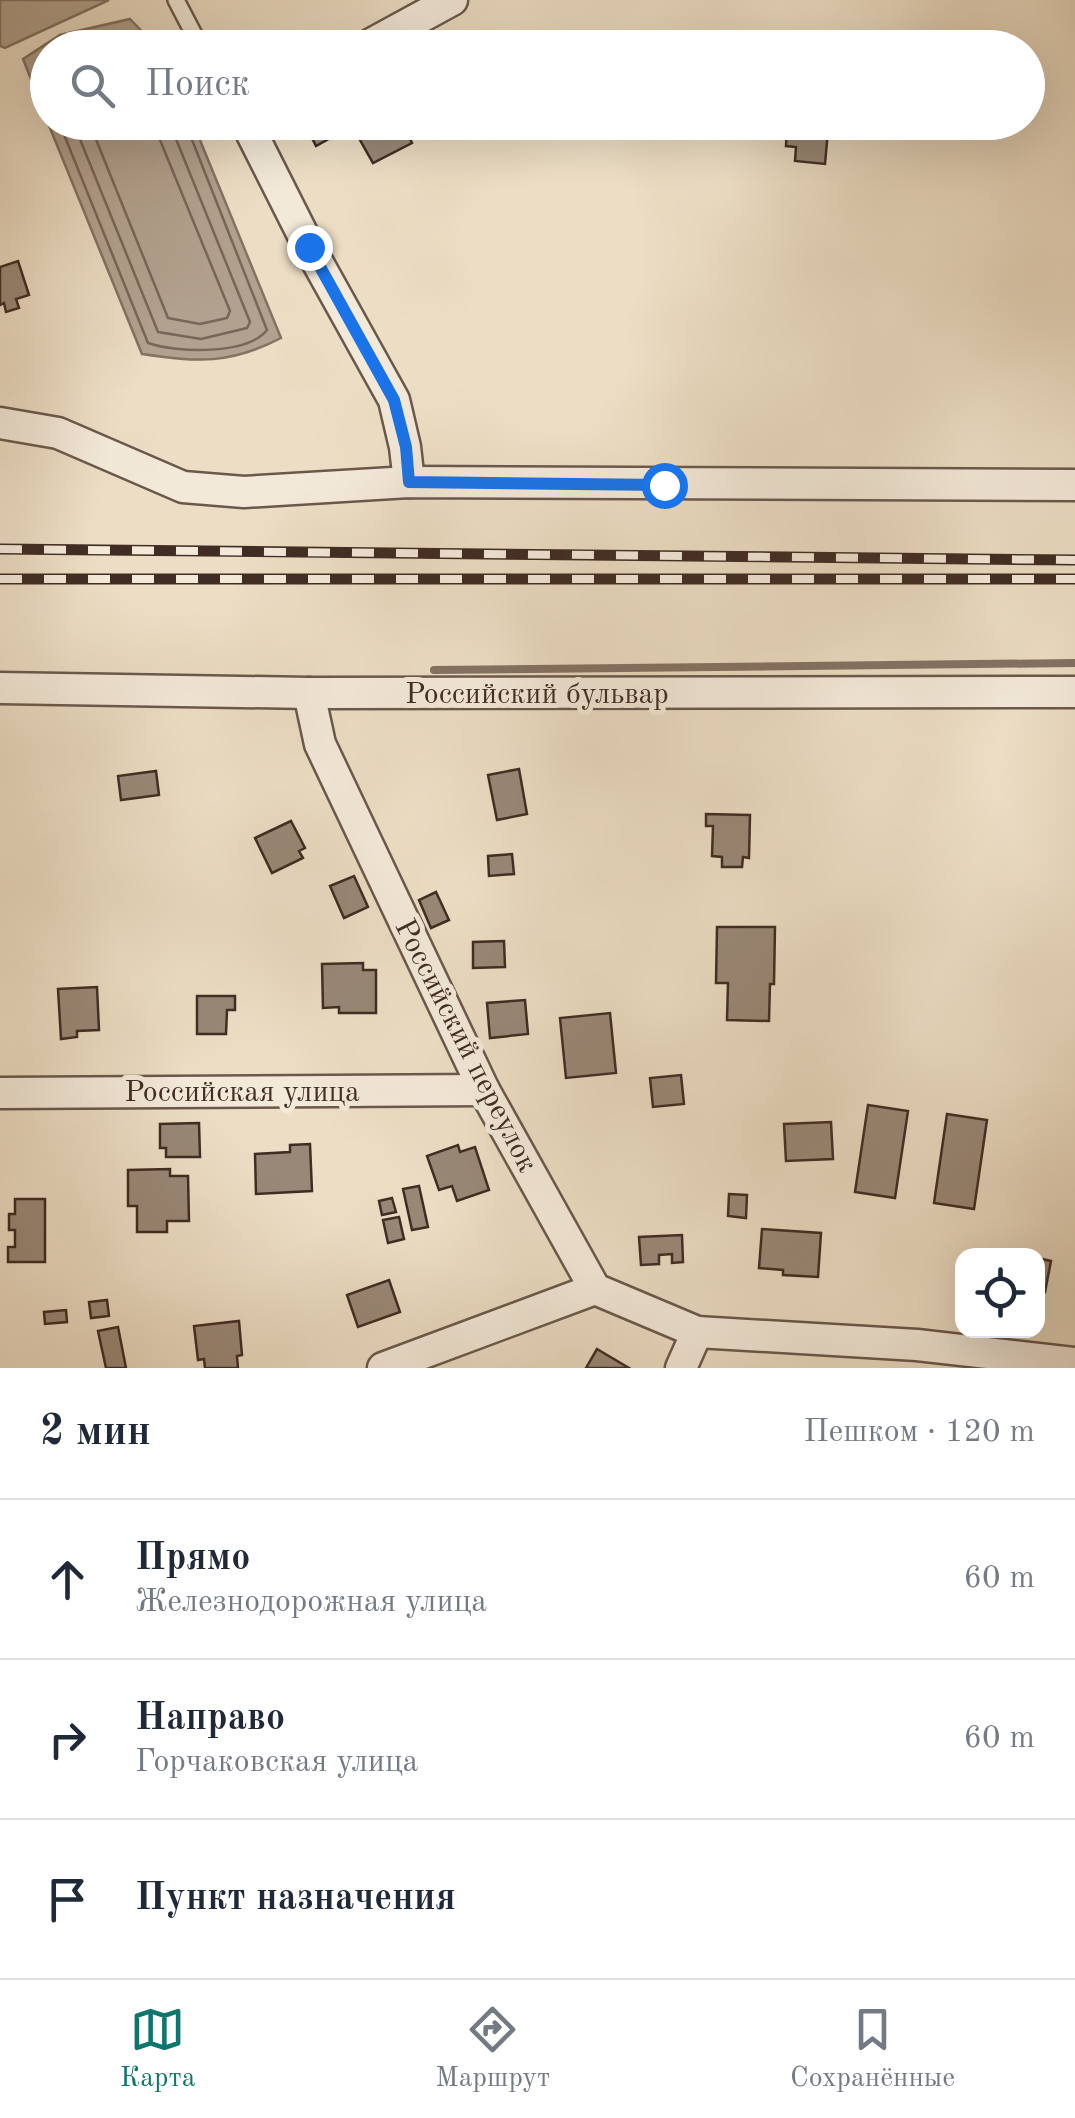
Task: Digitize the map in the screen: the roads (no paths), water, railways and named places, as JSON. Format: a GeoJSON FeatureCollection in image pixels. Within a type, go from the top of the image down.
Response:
{"type":"FeatureCollection","features":[{"type":"Feature","properties":{"kind":"street"},"geometry":{"type":"LineString","coordinates":[[397,30],[452,0]]}},
{"type":"Feature","properties":{"kind":"street"},"geometry":{"type":"LineString","coordinates":[[255,140],[394,400],[406,447],[409,482]]}},
{"type":"Feature","properties":{"kind":"street"},"geometry":{"type":"LineString","coordinates":[[0,423],[58,433],[183,487],[244,492],[409,482],[1075,485]]}},
{"type":"Feature","properties":{"kind":"street","name":"Российский бульвар"},"geometry":{"type":"LineString","coordinates":[[0,688],[309,693],[1075,692]]}},
{"type":"Feature","properties":{"kind":"street","name":"Российский переулок"},"geometry":{"type":"LineString","coordinates":[[309,693],[320,744],[484,1090],[595,1289]]}},
{"type":"Feature","properties":{"kind":"street","name":"Российская улица"},"geometry":{"type":"LineString","coordinates":[[0,1093],[484,1090]]}},
{"type":"Feature","properties":{"kind":"street"},"geometry":{"type":"LineString","coordinates":[[382,1368],[595,1289],[697,1332],[912,1356],[1075,1363]]}},
{"type":"Feature","properties":{"kind":"street"},"geometry":{"type":"LineString","coordinates":[[680,1368],[697,1332]]}},
{"type":"Feature","properties":{"kind":"lane"},"geometry":{"type":"LineString","coordinates":[[176,0],[192,30]]}},
{"type":"Feature","properties":{"kind":"water"},"geometry":{"type":"Polygon","coordinates":[[[0,0],[109,0],[44,30],[30,30],[30,36],[5,48],[0,46],[0,0]]]}},
{"type":"Feature","properties":{"kind":"water"},"geometry":{"type":"Polygon","coordinates":[[[130,19],[141,30],[82,30],[130,19]]]}},
{"type":"Feature","properties":{"kind":"water"},"geometry":{"type":"Polygon","coordinates":[[[30,54],[30,77],[23,59],[30,54]]]}},
{"type":"Feature","properties":{"kind":"water"},"geometry":{"type":"Polygon","coordinates":[[[55,140],[200,140],[281,338],[245,353],[213,359],[142,354],[55,140]]]}},
{"type":"Feature","properties":{"kind":"waterway"},"geometry":{"type":"LineString","coordinates":[[434,670],[1075,663]]}},
{"type":"Feature","properties":{"kind":"railway"},"geometry":{"type":"LineString","coordinates":[[0,549],[1075,560]]}},
{"type":"Feature","properties":{"kind":"railway"},"geometry":{"type":"LineString","coordinates":[[0,579],[1075,579]]}}]}
